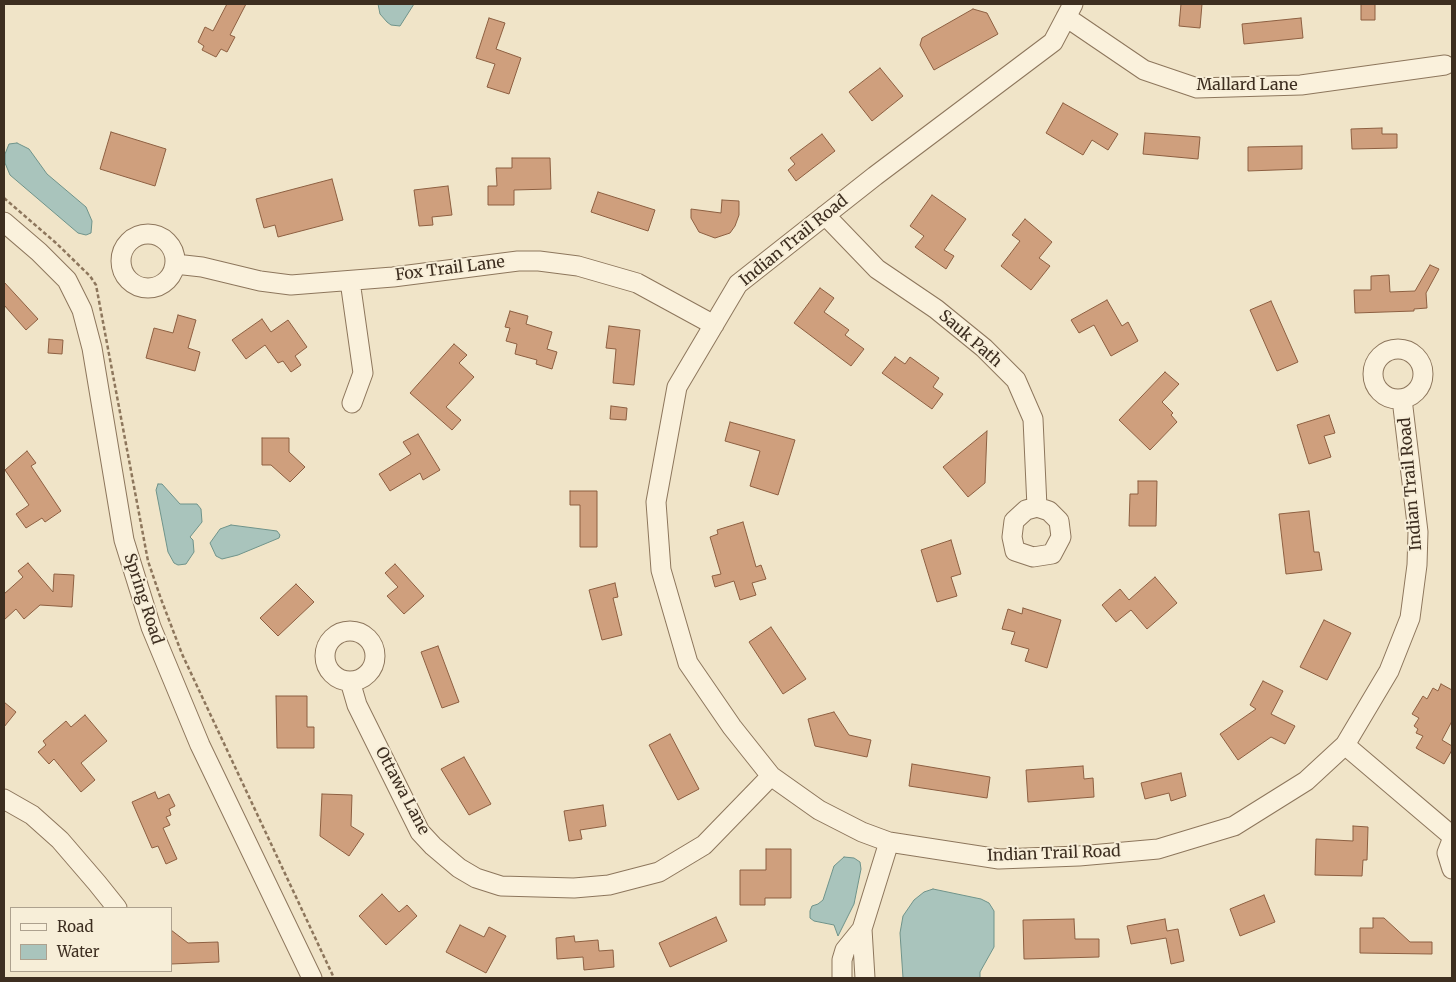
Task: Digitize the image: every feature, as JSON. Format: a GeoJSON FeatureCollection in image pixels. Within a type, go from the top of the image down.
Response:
{"type":"FeatureCollection","features":[{"type":"Feature","properties":{"kind":"street","name":"Mallard Lane"},"geometry":{"type":"LineString","coordinates":[[1070,10],[1144,70],[1197,88],[1301,85],[1445,65]]}},
{"type":"Feature","properties":{"kind":"street","name":"Indian Trail Road"},"geometry":{"type":"LineString","coordinates":[[1070,10],[1053,42],[977,98],[738,284],[677,387],[656,502],[661,570],[688,663],[732,727],[771,776],[818,810],[889,842],[999,858],[1078,856],[1158,849],[1234,826],[1306,780],[1345,746],[1389,671],[1410,618],[1417,565],[1418,532],[1402,399]]}},
{"type":"Feature","properties":{"kind":"street","name":"Sauk Path"},"geometry":{"type":"LineString","coordinates":[[825,215],[877,269],[936,309],[984,348],[1016,380],[1033,419],[1037,507]]}},
{"type":"Feature","properties":{"kind":"street","name":"Spring Road"},"geometry":{"type":"LineString","coordinates":[[4,222],[57,270],[66,280],[79,304],[92,348],[124,540],[151,627],[200,745],[312,978]]}},
{"type":"Feature","properties":{"kind":"street","name":"Fox Trail Lane"},"geometry":{"type":"LineString","coordinates":[[175,264],[202,267],[235,276],[284,284],[314,285],[518,260],[578,266],[636,283],[714,325]]}},
{"type":"Feature","properties":{"kind":"street"},"geometry":{"type":"LineString","coordinates":[[350,281],[363,373],[352,403]]}},
{"type":"Feature","properties":{"kind":"street","name":"Ottawa Lane"},"geometry":{"type":"LineString","coordinates":[[350,681],[357,705],[420,832],[459,868],[476,878],[501,886],[574,888],[635,880],[659,872],[704,845],[771,776]]}},
{"type":"Feature","properties":{"kind":"street"},"geometry":{"type":"LineString","coordinates":[[1345,746],[1452,836]]}},
{"type":"Feature","properties":{"kind":"street"},"geometry":{"type":"LineString","coordinates":[[4,799],[32,815],[60,840],[98,882],[116,907]]}},
{"type":"Feature","properties":{"kind":"street"},"geometry":{"type":"LineString","coordinates":[[1452,840],[1447,853],[1452,869]]}},
{"type":"Feature","properties":{"kind":"street"},"geometry":{"type":"LineString","coordinates":[[865,978],[862,929],[889,842]]}},
{"type":"Feature","properties":{"kind":"street"},"geometry":{"type":"LineString","coordinates":[[842,978],[842,960],[845,950],[862,929]]}},
{"type":"Feature","properties":{"kind":"path"},"geometry":{"type":"LineString","coordinates":[[4,198],[56,243],[90,276],[96,285],[148,561],[161,599],[182,654],[334,978]]}},
{"type":"Feature","properties":{"kind":"water"},"geometry":{"type":"Polygon","coordinates":[[[378,4],[414,4],[400,26],[391,25],[387,22],[380,14],[378,4]]]}},
{"type":"Feature","properties":{"kind":"water"},"geometry":{"type":"Polygon","coordinates":[[[17,143],[29,149],[47,174],[86,207],[92,221],[91,233],[86,235],[78,233],[10,175],[5,163],[5,154],[9,144],[17,143]]]}},
{"type":"Feature","properties":{"kind":"water"},"geometry":{"type":"Polygon","coordinates":[[[158,484],[162,484],[180,504],[197,504],[201,509],[202,522],[190,537],[193,540],[194,552],[186,564],[178,565],[174,563],[168,552],[156,490],[158,484]]]}},
{"type":"Feature","properties":{"kind":"water"},"geometry":{"type":"Polygon","coordinates":[[[231,525],[277,531],[280,535],[279,538],[238,555],[222,559],[216,556],[210,543],[220,529],[231,525]]]}},
{"type":"Feature","properties":{"kind":"water"},"geometry":{"type":"Polygon","coordinates":[[[844,857],[854,858],[860,862],[861,869],[854,904],[838,936],[834,925],[814,921],[810,918],[810,911],[812,906],[823,900],[834,866],[844,857]]]}},
{"type":"Feature","properties":{"kind":"water"},"geometry":{"type":"Polygon","coordinates":[[[933,889],[981,899],[989,903],[994,911],[994,947],[980,972],[980,978],[903,978],[900,933],[903,916],[914,900],[924,892],[933,889]]]}},
{"type":"Feature","properties":{"kind":"building"},"geometry":{"type":"Polygon","coordinates":[[[227,4],[246,4],[230,35],[235,37],[227,52],[221,49],[216,57],[202,50],[204,46],[198,42],[205,27],[213,31],[227,4]]]}},
{"type":"Feature","properties":{"kind":"building"},"geometry":{"type":"Polygon","coordinates":[[[1181,4],[1202,4],[1200,28],[1179,26],[1181,4]]]}},
{"type":"Feature","properties":{"kind":"building"},"geometry":{"type":"Polygon","coordinates":[[[1361,4],[1375,4],[1375,20],[1361,20],[1361,4]]]}},
{"type":"Feature","properties":{"kind":"building"},"geometry":{"type":"Polygon","coordinates":[[[973,9],[987,13],[998,34],[934,70],[920,45],[922,38],[973,9]]]}},
{"type":"Feature","properties":{"kind":"building"},"geometry":{"type":"Polygon","coordinates":[[[489,18],[505,23],[496,49],[521,58],[509,94],[487,87],[495,64],[476,58],[489,18]]]}},
{"type":"Feature","properties":{"kind":"building"},"geometry":{"type":"Polygon","coordinates":[[[1301,18],[1303,38],[1244,44],[1242,24],[1301,18]]]}},
{"type":"Feature","properties":{"kind":"building"},"geometry":{"type":"Polygon","coordinates":[[[880,68],[903,96],[872,121],[849,92],[880,68]]]}},
{"type":"Feature","properties":{"kind":"building"},"geometry":{"type":"Polygon","coordinates":[[[1063,103],[1118,134],[1108,150],[1092,140],[1083,155],[1046,133],[1063,103]]]}},
{"type":"Feature","properties":{"kind":"building"},"geometry":{"type":"Polygon","coordinates":[[[1382,128],[1382,134],[1397,134],[1397,148],[1352,149],[1351,129],[1382,128]]]}},
{"type":"Feature","properties":{"kind":"building"},"geometry":{"type":"Polygon","coordinates":[[[111,132],[166,149],[155,186],[100,169],[111,132]]]}},
{"type":"Feature","properties":{"kind":"building"},"geometry":{"type":"Polygon","coordinates":[[[1145,133],[1200,137],[1198,159],[1143,154],[1145,133]]]}},
{"type":"Feature","properties":{"kind":"building"},"geometry":{"type":"Polygon","coordinates":[[[822,134],[835,151],[796,181],[788,170],[795,164],[790,158],[822,134]]]}},
{"type":"Feature","properties":{"kind":"building"},"geometry":{"type":"Polygon","coordinates":[[[1302,146],[1302,169],[1248,171],[1248,147],[1302,146]]]}},
{"type":"Feature","properties":{"kind":"building"},"geometry":{"type":"Polygon","coordinates":[[[512,158],[550,158],[551,189],[514,190],[514,205],[488,205],[488,186],[497,186],[496,168],[512,168],[512,158]]]}},
{"type":"Feature","properties":{"kind":"building"},"geometry":{"type":"Polygon","coordinates":[[[332,179],[343,220],[278,237],[275,225],[264,228],[256,199],[332,179]]]}},
{"type":"Feature","properties":{"kind":"building"},"geometry":{"type":"Polygon","coordinates":[[[448,186],[452,215],[432,217],[433,225],[419,226],[414,190],[448,186]]]}},
{"type":"Feature","properties":{"kind":"building"},"geometry":{"type":"Polygon","coordinates":[[[598,192],[655,210],[648,231],[591,212],[598,192]]]}},
{"type":"Feature","properties":{"kind":"building"},"geometry":{"type":"Polygon","coordinates":[[[932,195],[966,219],[944,250],[954,256],[946,269],[915,247],[924,236],[910,226],[932,195]]]}},
{"type":"Feature","properties":{"kind":"building"},"geometry":{"type":"Polygon","coordinates":[[[722,200],[739,201],[739,215],[730,233],[715,238],[699,232],[691,218],[691,209],[721,213],[722,200]]]}},
{"type":"Feature","properties":{"kind":"building"},"geometry":{"type":"Polygon","coordinates":[[[1025,219],[1052,242],[1039,258],[1050,266],[1031,290],[1001,266],[1020,241],[1012,235],[1025,219]]]}},
{"type":"Feature","properties":{"kind":"building"},"geometry":{"type":"Polygon","coordinates":[[[1430,265],[1439,269],[1426,293],[1427,308],[1414,309],[1414,311],[1355,313],[1354,290],[1371,290],[1371,276],[1389,275],[1390,292],[1415,291],[1430,265]]]}},
{"type":"Feature","properties":{"kind":"building"},"geometry":{"type":"Polygon","coordinates":[[[4,282],[38,319],[26,330],[4,305],[4,282]]]}},
{"type":"Feature","properties":{"kind":"building"},"geometry":{"type":"Polygon","coordinates":[[[820,288],[834,298],[824,312],[849,330],[845,335],[864,349],[851,366],[794,323],[820,288]]]}},
{"type":"Feature","properties":{"kind":"building"},"geometry":{"type":"Polygon","coordinates":[[[1107,300],[1122,326],[1128,322],[1138,341],[1111,356],[1094,325],[1079,333],[1071,320],[1107,300]]]}},
{"type":"Feature","properties":{"kind":"building"},"geometry":{"type":"Polygon","coordinates":[[[1271,301],[1298,362],[1277,371],[1250,310],[1271,301]]]}},
{"type":"Feature","properties":{"kind":"building"},"geometry":{"type":"Polygon","coordinates":[[[510,311],[528,316],[526,324],[552,332],[547,349],[557,352],[552,369],[536,364],[537,360],[515,354],[517,344],[506,341],[510,328],[505,327],[510,311]]]}},
{"type":"Feature","properties":{"kind":"building"},"geometry":{"type":"Polygon","coordinates":[[[178,315],[196,320],[188,348],[200,352],[195,371],[146,358],[154,328],[173,333],[178,315]]]}},
{"type":"Feature","properties":{"kind":"building"},"geometry":{"type":"Polygon","coordinates":[[[262,319],[271,332],[288,320],[307,347],[295,356],[301,365],[291,372],[283,361],[278,363],[265,345],[246,359],[232,340],[262,319]]]}},
{"type":"Feature","properties":{"kind":"building"},"geometry":{"type":"Polygon","coordinates":[[[609,326],[640,330],[634,385],[613,383],[616,349],[606,348],[609,326]]]}},
{"type":"Feature","properties":{"kind":"building"},"geometry":{"type":"Polygon","coordinates":[[[49,339],[63,340],[62,354],[48,353],[49,339]]]}},
{"type":"Feature","properties":{"kind":"building"},"geometry":{"type":"Polygon","coordinates":[[[454,344],[467,355],[459,363],[474,377],[446,407],[461,420],[452,430],[410,393],[454,344]]]}},
{"type":"Feature","properties":{"kind":"building"},"geometry":{"type":"Polygon","coordinates":[[[895,357],[905,364],[910,357],[939,378],[933,387],[943,394],[932,409],[882,373],[895,357]]]}},
{"type":"Feature","properties":{"kind":"building"},"geometry":{"type":"Polygon","coordinates":[[[1165,372],[1179,384],[1162,402],[1173,413],[1171,415],[1177,422],[1150,450],[1119,420],[1165,372]]]}},
{"type":"Feature","properties":{"kind":"building"},"geometry":{"type":"Polygon","coordinates":[[[611,406],[627,408],[626,420],[610,419],[611,406]]]}},
{"type":"Feature","properties":{"kind":"building"},"geometry":{"type":"Polygon","coordinates":[[[1329,415],[1335,433],[1324,436],[1331,457],[1309,464],[1297,425],[1329,415]]]}},
{"type":"Feature","properties":{"kind":"building"},"geometry":{"type":"Polygon","coordinates":[[[730,422],[795,440],[778,495],[750,486],[760,451],[725,441],[730,422]]]}},
{"type":"Feature","properties":{"kind":"building"},"geometry":{"type":"Polygon","coordinates":[[[987,431],[985,483],[968,497],[943,467],[987,431]]]}},
{"type":"Feature","properties":{"kind":"building"},"geometry":{"type":"Polygon","coordinates":[[[418,434],[440,470],[423,480],[420,473],[390,491],[379,474],[411,454],[403,442],[418,434]]]}},
{"type":"Feature","properties":{"kind":"building"},"geometry":{"type":"Polygon","coordinates":[[[262,438],[289,438],[289,452],[305,467],[290,482],[271,465],[262,465],[262,438]]]}},
{"type":"Feature","properties":{"kind":"building"},"geometry":{"type":"Polygon","coordinates":[[[27,451],[36,463],[31,466],[61,511],[45,522],[42,518],[26,528],[16,514],[29,505],[5,470],[27,451]]]}},
{"type":"Feature","properties":{"kind":"building"},"geometry":{"type":"Polygon","coordinates":[[[1138,481],[1157,481],[1156,526],[1129,526],[1130,494],[1138,494],[1138,481]]]}},
{"type":"Feature","properties":{"kind":"building"},"geometry":{"type":"Polygon","coordinates":[[[570,491],[597,491],[597,547],[580,547],[580,505],[570,505],[570,491]]]}},
{"type":"Feature","properties":{"kind":"building"},"geometry":{"type":"Polygon","coordinates":[[[1309,511],[1314,552],[1319,552],[1322,570],[1286,574],[1279,514],[1309,511]]]}},
{"type":"Feature","properties":{"kind":"building"},"geometry":{"type":"Polygon","coordinates":[[[743,522],[756,567],[761,565],[766,579],[752,583],[756,595],[740,600],[734,581],[715,587],[712,576],[721,574],[710,537],[718,534],[717,530],[743,522]]]}},
{"type":"Feature","properties":{"kind":"building"},"geometry":{"type":"Polygon","coordinates":[[[951,540],[961,574],[951,577],[957,596],[937,602],[921,550],[951,540]]]}},
{"type":"Feature","properties":{"kind":"building"},"geometry":{"type":"Polygon","coordinates":[[[28,563],[53,592],[54,574],[74,575],[72,607],[40,605],[24,619],[16,609],[4,620],[4,594],[23,577],[18,571],[28,563]]]}},
{"type":"Feature","properties":{"kind":"building"},"geometry":{"type":"Polygon","coordinates":[[[395,564],[424,596],[404,614],[387,596],[398,587],[385,573],[395,564]]]}},
{"type":"Feature","properties":{"kind":"building"},"geometry":{"type":"Polygon","coordinates":[[[1155,577],[1177,603],[1147,629],[1131,610],[1116,622],[1102,605],[1120,589],[1129,600],[1155,577]]]}},
{"type":"Feature","properties":{"kind":"building"},"geometry":{"type":"Polygon","coordinates":[[[615,583],[618,597],[613,598],[622,635],[602,640],[589,590],[615,583]]]}},
{"type":"Feature","properties":{"kind":"building"},"geometry":{"type":"Polygon","coordinates":[[[296,584],[314,602],[278,636],[260,618],[296,584]]]}},
{"type":"Feature","properties":{"kind":"building"},"geometry":{"type":"Polygon","coordinates":[[[1023,608],[1061,620],[1047,668],[1025,661],[1029,649],[1011,644],[1015,632],[1002,629],[1008,609],[1022,614],[1023,608]]]}},
{"type":"Feature","properties":{"kind":"building"},"geometry":{"type":"Polygon","coordinates":[[[1324,620],[1351,633],[1327,680],[1300,667],[1324,620]]]}},
{"type":"Feature","properties":{"kind":"building"},"geometry":{"type":"Polygon","coordinates":[[[771,627],[806,679],[783,694],[749,642],[771,627]]]}},
{"type":"Feature","properties":{"kind":"building"},"geometry":{"type":"Polygon","coordinates":[[[438,646],[459,702],[442,708],[421,652],[438,646]]]}},
{"type":"Feature","properties":{"kind":"building"},"geometry":{"type":"Polygon","coordinates":[[[1263,681],[1283,691],[1271,714],[1295,726],[1285,744],[1271,737],[1238,760],[1220,734],[1256,709],[1250,705],[1263,681]]]}},
{"type":"Feature","properties":{"kind":"building"},"geometry":{"type":"Polygon","coordinates":[[[1441,684],[1452,690],[1452,721],[1442,740],[1452,746],[1452,750],[1444,764],[1416,748],[1423,736],[1416,733],[1418,729],[1414,726],[1419,718],[1412,714],[1423,696],[1427,699],[1433,688],[1438,691],[1441,684]]]}},
{"type":"Feature","properties":{"kind":"building"},"geometry":{"type":"Polygon","coordinates":[[[276,696],[307,696],[307,727],[314,727],[314,748],[277,748],[276,696]]]}},
{"type":"Feature","properties":{"kind":"building"},"geometry":{"type":"Polygon","coordinates":[[[4,702],[16,712],[4,727],[4,702]]]}},
{"type":"Feature","properties":{"kind":"building"},"geometry":{"type":"Polygon","coordinates":[[[834,712],[849,735],[871,740],[867,757],[815,746],[808,719],[834,712]]]}},
{"type":"Feature","properties":{"kind":"building"},"geometry":{"type":"Polygon","coordinates":[[[85,715],[107,741],[81,763],[95,780],[81,792],[54,759],[49,764],[38,752],[46,745],[43,741],[66,721],[71,727],[85,715]]]}},
{"type":"Feature","properties":{"kind":"building"},"geometry":{"type":"Polygon","coordinates":[[[670,734],[699,789],[678,800],[649,745],[670,734]]]}},
{"type":"Feature","properties":{"kind":"building"},"geometry":{"type":"Polygon","coordinates":[[[464,757],[491,804],[469,815],[441,769],[464,757]]]}},
{"type":"Feature","properties":{"kind":"building"},"geometry":{"type":"Polygon","coordinates":[[[912,764],[990,777],[987,798],[909,786],[912,764]]]}},
{"type":"Feature","properties":{"kind":"building"},"geometry":{"type":"Polygon","coordinates":[[[1083,766],[1084,779],[1093,778],[1094,797],[1028,802],[1026,770],[1083,766]]]}},
{"type":"Feature","properties":{"kind":"building"},"geometry":{"type":"Polygon","coordinates":[[[1181,773],[1186,796],[1171,801],[1169,793],[1145,799],[1141,783],[1181,773]]]}},
{"type":"Feature","properties":{"kind":"building"},"geometry":{"type":"Polygon","coordinates":[[[155,792],[158,799],[169,794],[175,806],[169,809],[171,815],[166,817],[170,825],[163,828],[177,859],[166,864],[158,846],[152,848],[132,802],[155,792]]]}},
{"type":"Feature","properties":{"kind":"building"},"geometry":{"type":"Polygon","coordinates":[[[322,794],[352,795],[351,826],[364,834],[349,856],[320,836],[322,794]]]}},
{"type":"Feature","properties":{"kind":"building"},"geometry":{"type":"Polygon","coordinates":[[[603,805],[606,826],[580,830],[582,839],[569,841],[564,811],[603,805]]]}},
{"type":"Feature","properties":{"kind":"building"},"geometry":{"type":"Polygon","coordinates":[[[1353,826],[1368,827],[1367,860],[1363,860],[1362,876],[1315,875],[1316,839],[1353,841],[1353,826]]]}},
{"type":"Feature","properties":{"kind":"building"},"geometry":{"type":"Polygon","coordinates":[[[766,849],[791,849],[791,898],[765,898],[765,905],[740,905],[740,870],[766,870],[766,849]]]}},
{"type":"Feature","properties":{"kind":"building"},"geometry":{"type":"Polygon","coordinates":[[[382,894],[399,912],[407,905],[417,916],[386,945],[359,916],[382,894]]]}},
{"type":"Feature","properties":{"kind":"building"},"geometry":{"type":"Polygon","coordinates":[[[1264,895],[1275,922],[1240,936],[1230,909],[1264,895]]]}},
{"type":"Feature","properties":{"kind":"building"},"geometry":{"type":"Polygon","coordinates":[[[716,917],[727,941],[670,967],[659,943],[716,917]]]}},
{"type":"Feature","properties":{"kind":"building"},"geometry":{"type":"Polygon","coordinates":[[[1373,918],[1384,918],[1410,942],[1432,942],[1432,954],[1360,953],[1360,928],[1373,928],[1373,918]]]}},
{"type":"Feature","properties":{"kind":"building"},"geometry":{"type":"Polygon","coordinates":[[[1074,919],[1075,939],[1099,939],[1099,957],[1024,959],[1023,920],[1074,919]]]}},
{"type":"Feature","properties":{"kind":"building"},"geometry":{"type":"Polygon","coordinates":[[[1165,919],[1167,931],[1178,929],[1184,961],[1171,964],[1166,938],[1131,944],[1127,926],[1165,919]]]}},
{"type":"Feature","properties":{"kind":"building"},"geometry":{"type":"Polygon","coordinates":[[[460,925],[484,937],[489,927],[506,936],[486,973],[446,952],[460,925]]]}},
{"type":"Feature","properties":{"kind":"building"},"geometry":{"type":"Polygon","coordinates":[[[172,931],[188,943],[218,942],[219,962],[172,964],[172,931]]]}},
{"type":"Feature","properties":{"kind":"building"},"geometry":{"type":"Polygon","coordinates":[[[574,936],[575,942],[598,940],[599,951],[613,950],[614,967],[584,970],[583,957],[557,959],[556,938],[574,936]]]}}]}
